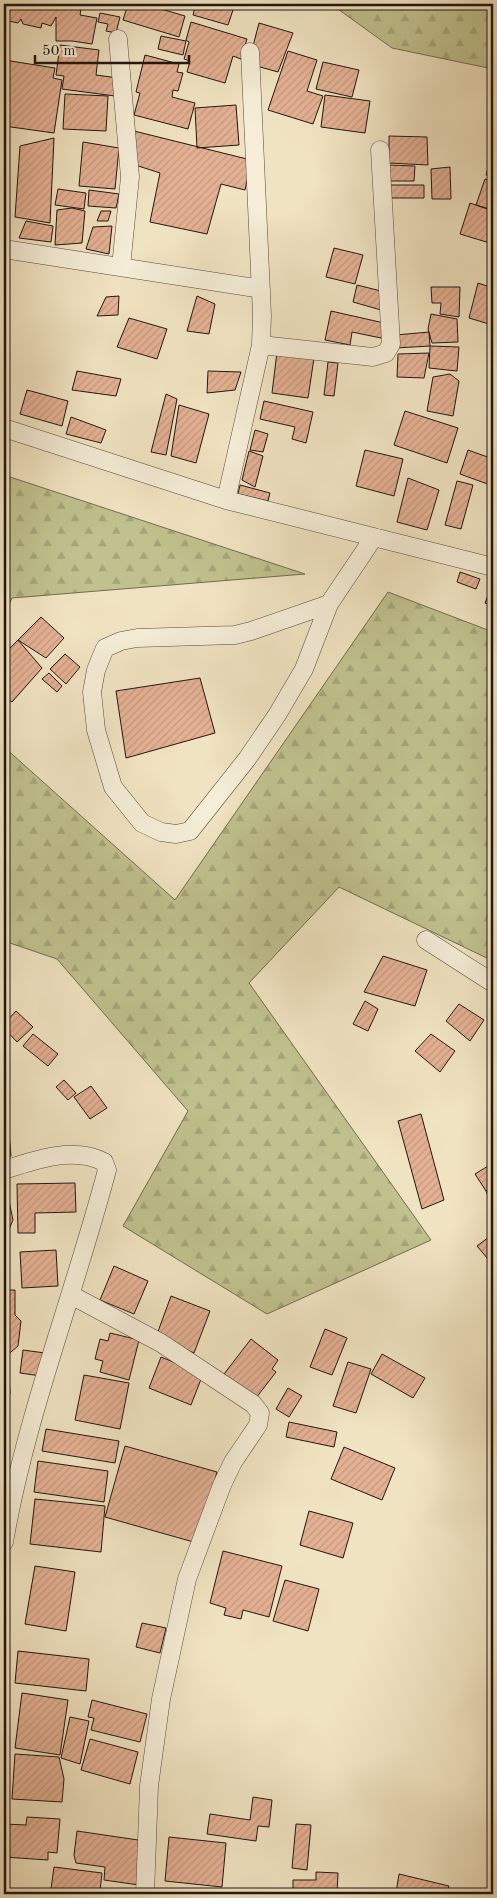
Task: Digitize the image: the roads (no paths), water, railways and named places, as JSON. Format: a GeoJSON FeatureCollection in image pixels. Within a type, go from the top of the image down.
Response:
{"type":"FeatureCollection","features":[{"type":"Feature","properties":{"kind":"street"},"geometry":{"type":"LineString","coordinates":[[118,39],[130,177],[121,267]]}},
{"type":"Feature","properties":{"kind":"street"},"geometry":{"type":"LineString","coordinates":[[226,500],[261,345],[261,289],[250,52]]}},
{"type":"Feature","properties":{"kind":"street"},"geometry":{"type":"LineString","coordinates":[[261,345],[373,357],[386,353],[391,344],[380,150]]}},
{"type":"Feature","properties":{"kind":"street"},"geometry":{"type":"LineString","coordinates":[[4,249],[261,289]]}},
{"type":"Feature","properties":{"kind":"street"},"geometry":{"type":"LineString","coordinates":[[4,415],[9,429],[226,500],[493,567]]}},
{"type":"Feature","properties":{"kind":"street"},"geometry":{"type":"LineString","coordinates":[[329,604],[235,635],[137,638],[121,640],[105,648],[96,670],[92,692],[96,730],[113,787],[142,822],[161,832],[176,834],[190,831],[247,759],[277,715],[304,669],[329,604],[374,537]]}},
{"type":"Feature","properties":{"kind":"street"},"geometry":{"type":"LineString","coordinates":[[426,940],[493,983]]}},
{"type":"Feature","properties":{"kind":"street"},"geometry":{"type":"LineString","coordinates":[[4,1170],[30,1161],[60,1155],[96,1158],[104,1162],[106,1170],[71,1295],[32,1419],[11,1503],[4,1542]]}},
{"type":"Feature","properties":{"kind":"street"},"geometry":{"type":"LineString","coordinates":[[71,1295],[162,1343],[253,1404],[260,1413],[258,1425],[234,1462],[222,1485],[188,1580],[161,1699],[150,1776],[145,1894]]}}]}
